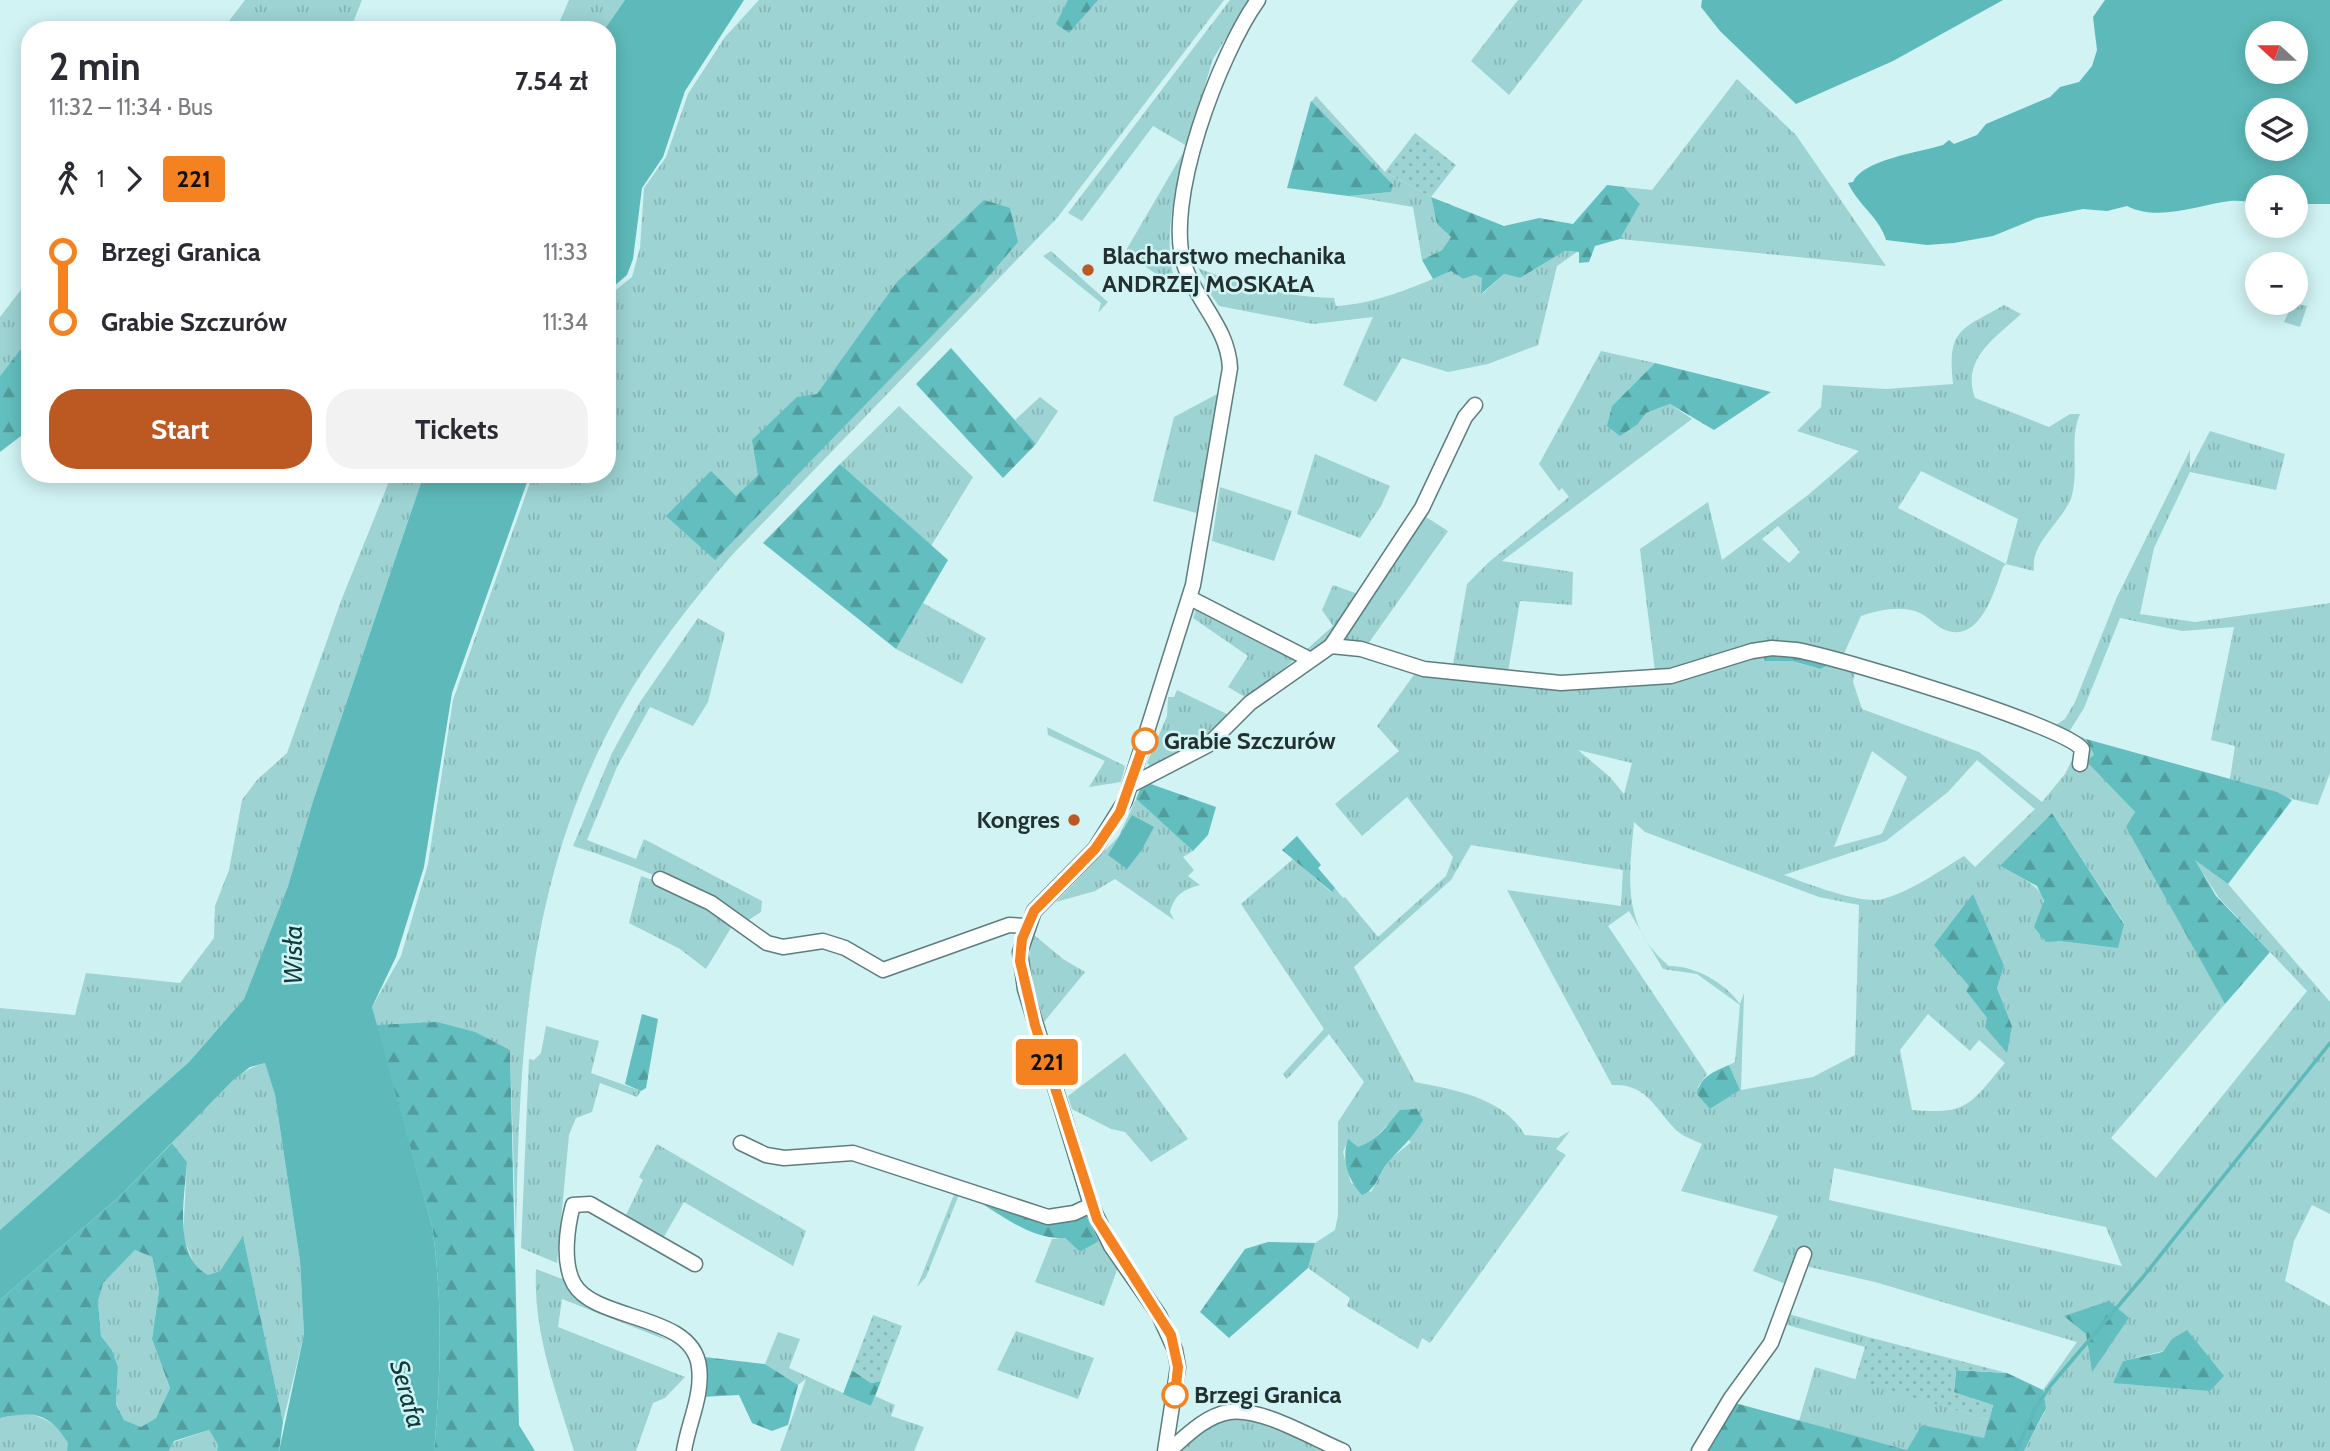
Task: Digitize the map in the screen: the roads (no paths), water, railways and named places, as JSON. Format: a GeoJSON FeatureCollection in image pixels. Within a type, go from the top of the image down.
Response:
{"type":"FeatureCollection","features":[{"type":"Feature","properties":{"kind":"street"},"geometry":{"type":"LineString","coordinates":[[1167,1451],[1178,1367],[1175,1350],[1160,1315],[1111,1247],[1091,1205],[1025,989],[1020,951],[1026,926],[1042,900],[1105,837],[1131,785],[1190,598],[1230,368],[1226,342],[1185,267],[1180,245],[1180,218],[1203,115],[1215,77],[1236,34],[1258,0]]}},
{"type":"Feature","properties":{"kind":"street"},"geometry":{"type":"LineString","coordinates":[[1131,785],[1208,745],[1250,703],[1331,646],[1422,508],[1465,417],[1475,405]]}},
{"type":"Feature","properties":{"kind":"street"},"geometry":{"type":"LineString","coordinates":[[1190,598],[1310,659]]}},
{"type":"Feature","properties":{"kind":"street"},"geometry":{"type":"LineString","coordinates":[[1331,646],[1362,649],[1424,669],[1561,683],[1671,676],[1762,649],[1796,650],[1942,692],[2054,731],[2077,743],[2082,749],[2081,764]]}},
{"type":"Feature","properties":{"kind":"street"},"geometry":{"type":"LineString","coordinates":[[660,879],[711,903],[767,943],[783,947],[823,941],[845,948],[883,970],[1009,925],[1026,926]]}},
{"type":"Feature","properties":{"kind":"street"},"geometry":{"type":"LineString","coordinates":[[741,1143],[766,1155],[784,1158],[853,1153],[1048,1217],[1074,1213],[1091,1205]]}},
{"type":"Feature","properties":{"kind":"street"},"geometry":{"type":"LineString","coordinates":[[684,1451],[699,1383],[696,1356],[687,1345],[666,1329],[597,1302],[577,1289],[569,1258],[568,1236],[573,1205],[590,1204],[695,1264]]}},
{"type":"Feature","properties":{"kind":"street"},"geometry":{"type":"LineString","coordinates":[[1699,1451],[1731,1398],[1771,1343],[1804,1254]]}},
{"type":"Feature","properties":{"kind":"street"},"geometry":{"type":"LineString","coordinates":[[1167,1451],[1200,1425],[1230,1412],[1255,1414],[1343,1451]]}},
{"type":"Feature","properties":{"kind":"water"},"geometry":{"type":"Polygon","coordinates":[[[625,0],[744,0],[685,91],[663,157],[642,188],[633,259],[627,275],[616,284],[616,21],[610,21],[625,0]]]}},
{"type":"Feature","properties":{"kind":"water"},"geometry":{"type":"Polygon","coordinates":[[[1702,0],[2003,0],[1893,61],[1796,104],[1720,31],[1701,7],[1702,0]]]}},
{"type":"Feature","properties":{"kind":"water"},"geometry":{"type":"Polygon","coordinates":[[[2105,0],[2330,0],[2330,204],[2308,204],[2308,175],[2245,175],[2245,202],[2230,201],[2165,213],[2139,211],[2127,206],[2107,211],[2083,209],[2037,218],[1993,236],[1954,243],[1927,245],[1886,240],[1879,225],[1848,183],[1879,162],[1943,145],[1949,140],[1954,144],[1977,135],[1986,124],[2050,97],[2060,87],[2079,82],[2092,66],[2097,50],[2093,17],[2105,0]]]}},
{"type":"Feature","properties":{"kind":"water"},"geometry":{"type":"Polygon","coordinates":[[[421,483],[527,483],[452,693],[424,867],[396,957],[372,1007],[432,1226],[436,1254],[440,1338],[434,1451],[279,1451],[304,1334],[300,1261],[275,1095],[265,1063],[250,1067],[232,1081],[119,1197],[0,1300],[0,1230],[189,1062],[244,999],[288,886],[313,801],[421,483]]]}},
{"type":"Feature","properties":{"kind":"water"},"geometry":{"type":"Polygon","coordinates":[[[1132,815],[1154,827],[1127,869],[1108,855],[1132,815]]]}},
{"type":"Feature","properties":{"kind":"waterway"},"geometry":{"type":"LineString","coordinates":[[2016,1451],[2035,1409],[2050,1386],[2143,1277],[2330,1043]]}},
{"type":"Feature","properties":{"kind":"place","name":"Blacharstwo mechanika ANDRZEJ MOSKAŁA"},"geometry":{"type":"Point","coordinates":[1088,270]}},
{"type":"Feature","properties":{"kind":"place","name":"Grabie Szczurów"},"geometry":{"type":"Point","coordinates":[1145,741]}},
{"type":"Feature","properties":{"kind":"place","name":"Kongres"},"geometry":{"type":"Point","coordinates":[1074,820]}},
{"type":"Feature","properties":{"kind":"place","name":"Brzegi Granica"},"geometry":{"type":"Point","coordinates":[1175,1395]}},
{"type":"Feature","properties":{"kind":"water label","name":"Wisła"},"geometry":{"type":"Point","coordinates":[293,955]}},
{"type":"Feature","properties":{"kind":"water label","name":"Serafa"},"geometry":{"type":"Point","coordinates":[408,1394]}}]}
